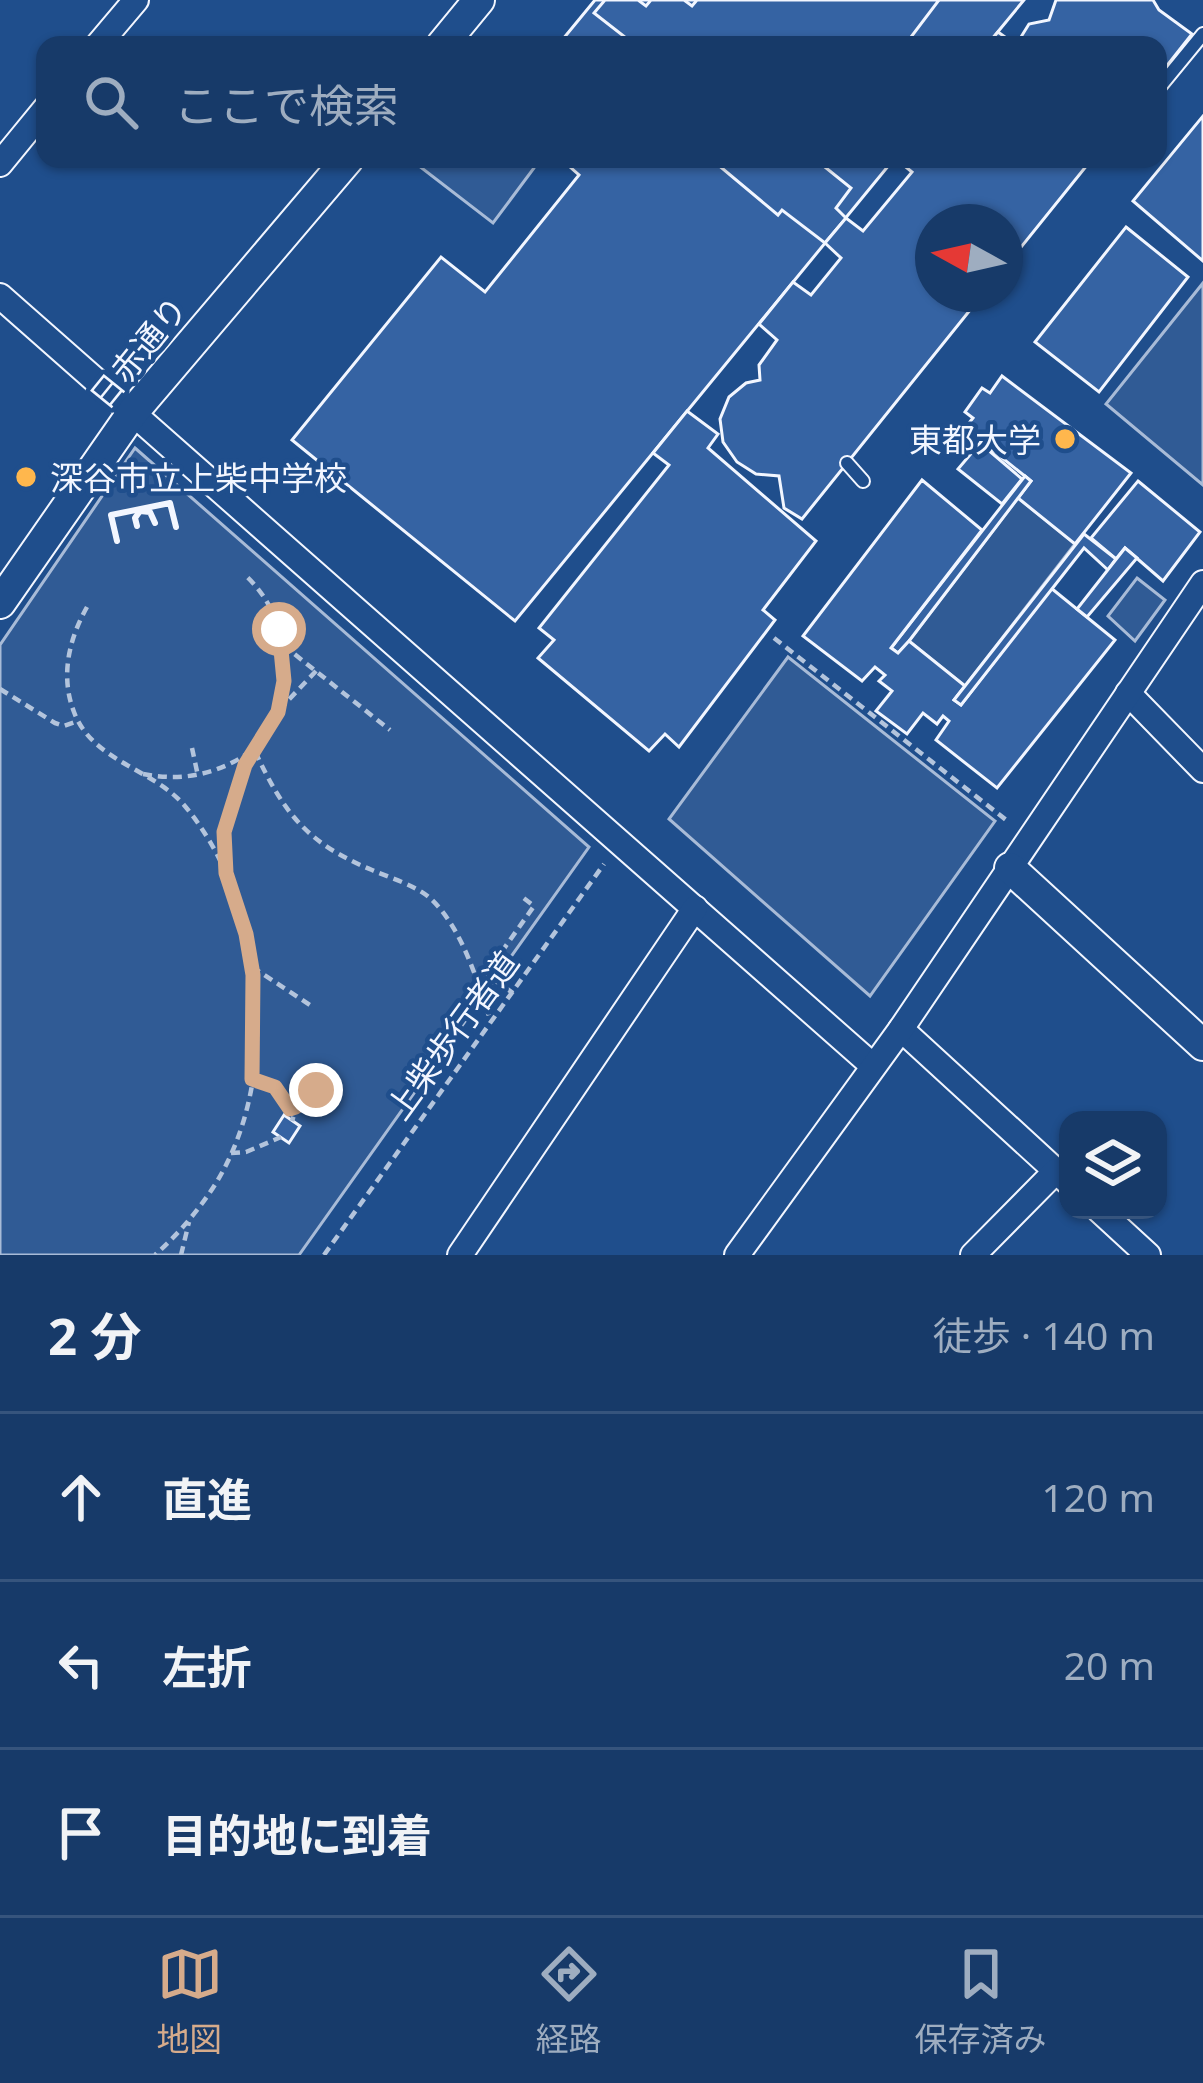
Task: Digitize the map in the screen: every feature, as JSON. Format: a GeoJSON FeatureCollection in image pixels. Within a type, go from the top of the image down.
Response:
{"type":"FeatureCollection","features":[{"type":"Feature","properties":{"kind":"street"},"geometry":{"type":"LineString","coordinates":[[106,36],[136,0]]}},
{"type":"Feature","properties":{"kind":"street"},"geometry":{"type":"LineString","coordinates":[[449,36],[478,0]]}},
{"type":"Feature","properties":{"kind":"street"},"geometry":{"type":"LineString","coordinates":[[0,164],[36,121]]}},
{"type":"Feature","properties":{"kind":"street","name":"日赤通り"},"geometry":{"type":"LineString","coordinates":[[0,603],[133,412],[340,168]]}},
{"type":"Feature","properties":{"kind":"street"},"geometry":{"type":"LineString","coordinates":[[0,296],[872,1066]]}},
{"type":"Feature","properties":{"kind":"street"},"geometry":{"type":"LineString","coordinates":[[737,1255],[901,1028],[1203,584]]}},
{"type":"Feature","properties":{"kind":"street"},"geometry":{"type":"LineString","coordinates":[[1128,693],[1203,770]]}},
{"type":"Feature","properties":{"kind":"street"},"geometry":{"type":"LineString","coordinates":[[1010,868],[1203,1045]]}},
{"type":"Feature","properties":{"kind":"street"},"geometry":{"type":"LineString","coordinates":[[460,1255],[694,908]]}},
{"type":"Feature","properties":{"kind":"street"},"geometry":{"type":"LineString","coordinates":[[901,1028],[1059,1174]]}},
{"type":"Feature","properties":{"kind":"street"},"geometry":{"type":"LineString","coordinates":[[973,1255],[1059,1180]]}},
{"type":"Feature","properties":{"kind":"street"},"geometry":{"type":"LineString","coordinates":[[1109,1219],[1148,1255]]}},
{"type":"Feature","properties":{"kind":"lane"},"geometry":{"type":"LineString","coordinates":[[1167,78],[1203,34]]}},
{"type":"Feature","properties":{"kind":"lane"},"geometry":{"type":"LineString","coordinates":[[847,463],[863,482]]}},
{"type":"Feature","properties":{"kind":"path"},"geometry":{"type":"LineString","coordinates":[[246,576],[270,605],[283,644],[284,681],[278,712]]}},
{"type":"Feature","properties":{"kind":"path"},"geometry":{"type":"LineString","coordinates":[[87,607],[73,632],[68,661],[68,688],[78,721],[101,747],[181,800],[204,831],[226,873],[252,967],[252,1079],[231,1153],[191,1216],[155,1255]]}},
{"type":"Feature","properties":{"kind":"path"},"geometry":{"type":"LineString","coordinates":[[774,638],[1010,823]]}},
{"type":"Feature","properties":{"kind":"path"},"geometry":{"type":"LineString","coordinates":[[283,644],[390,730]]}},
{"type":"Feature","properties":{"kind":"path"},"geometry":{"type":"LineString","coordinates":[[226,873],[224,832],[236,788],[278,712],[316,671]]}},
{"type":"Feature","properties":{"kind":"path"},"geometry":{"type":"LineString","coordinates":[[0,689],[55,723],[64,726],[78,721]]}},
{"type":"Feature","properties":{"kind":"path"},"geometry":{"type":"LineString","coordinates":[[193,748],[198,776]]}},
{"type":"Feature","properties":{"kind":"path"},"geometry":{"type":"LineString","coordinates":[[137,772],[162,778],[198,776],[254,749]]}},
{"type":"Feature","properties":{"kind":"path"},"geometry":{"type":"LineString","coordinates":[[254,749],[289,816],[318,843],[425,893],[441,909],[465,953],[491,1022]]}},
{"type":"Feature","properties":{"kind":"path","name":"上柴歩行者道"},"geometry":{"type":"LineString","coordinates":[[324,1255],[618,844]]}},
{"type":"Feature","properties":{"kind":"path"},"geometry":{"type":"LineString","coordinates":[[513,993],[486,974],[533,906],[521,896]]}},
{"type":"Feature","properties":{"kind":"path"},"geometry":{"type":"LineString","coordinates":[[252,967],[310,1005]]}},
{"type":"Feature","properties":{"kind":"path"},"geometry":{"type":"LineString","coordinates":[[252,1079],[275,1087],[292,1121]]}},
{"type":"Feature","properties":{"kind":"path"},"geometry":{"type":"LineString","coordinates":[[290,1109],[296,1107],[303,1089],[316,1090],[322,1085]]}},
{"type":"Feature","properties":{"kind":"path"},"geometry":{"type":"LineString","coordinates":[[231,1153],[246,1152],[281,1137]]}},
{"type":"Feature","properties":{"kind":"path"},"geometry":{"type":"LineString","coordinates":[[181,1255],[191,1216]]}},
{"type":"Feature","properties":{"kind":"shaded area"},"geometry":{"type":"Polygon","coordinates":[[[422,168],[534,168],[493,223],[422,168]]]}},
{"type":"Feature","properties":{"kind":"shaded area"},"geometry":{"type":"Polygon","coordinates":[[[1203,283],[1203,485],[1106,404],[1203,283]]]}},
{"type":"Feature","properties":{"kind":"shaded area"},"geometry":{"type":"Polygon","coordinates":[[[135,448],[589,847],[299,1255],[0,1255],[0,645],[135,448]]]}},
{"type":"Feature","properties":{"kind":"shaded area"},"geometry":{"type":"Polygon","coordinates":[[[1018,498],[1075,544],[965,686],[909,641],[1018,498]]]}},
{"type":"Feature","properties":{"kind":"shaded area"},"geometry":{"type":"Polygon","coordinates":[[[1137,578],[1165,600],[1135,641],[1108,616],[1137,578]]]}},
{"type":"Feature","properties":{"kind":"shaded area"},"geometry":{"type":"Polygon","coordinates":[[[788,657],[995,821],[870,996],[669,819],[788,657]]]}},
{"type":"Feature","properties":{"kind":"building"},"geometry":{"type":"Polygon","coordinates":[[[595,0],[1024,0],[994,36],[565,36],[595,0]]]}},
{"type":"Feature","properties":{"kind":"building"},"geometry":{"type":"Polygon","coordinates":[[[605,0],[638,0],[646,6],[651,0],[684,0],[692,6],[697,0],[939,0],[912,36],[623,36],[594,13],[605,0]]]}},
{"type":"Feature","properties":{"kind":"building"},"geometry":{"type":"Polygon","coordinates":[[[1056,0],[1153,0],[1192,34],[1167,66],[1167,36],[1022,36],[1029,24],[1049,20],[1056,0]]]}},
{"type":"Feature","properties":{"kind":"building"},"geometry":{"type":"Polygon","coordinates":[[[1203,116],[1203,261],[1133,201],[1160,168],[1167,168],[1167,160],[1203,116]]]}},
{"type":"Feature","properties":{"kind":"building"},"geometry":{"type":"Polygon","coordinates":[[[571,168],[887,168],[515,621],[292,440],[441,257],[485,292],[579,175],[571,168]]]}},
{"type":"Feature","properties":{"kind":"building"},"geometry":{"type":"Polygon","coordinates":[[[722,168],[826,168],[851,188],[836,208],[846,218],[825,243],[782,210],[778,215],[722,168]]]}},
{"type":"Feature","properties":{"kind":"building"},"geometry":{"type":"Polygon","coordinates":[[[907,168],[1085,168],[1023,245],[1023,204],[915,204],[915,312],[969,312],[802,519],[784,508],[779,476],[756,474],[737,462],[723,442],[720,419],[729,397],[746,383],[760,380],[759,365],[777,340],[759,324],[793,282],[811,295],[841,258],[825,243],[846,218],[863,231],[912,172],[907,168]]]}},
{"type":"Feature","properties":{"kind":"building"},"geometry":{"type":"Polygon","coordinates":[[[1126,227],[1188,277],[1099,392],[1035,342],[1126,227]]]}},
{"type":"Feature","properties":{"kind":"building"},"geometry":{"type":"Polygon","coordinates":[[[1002,376],[1131,473],[1075,544],[1018,498],[1031,481],[965,428],[973,418],[965,412],[982,388],[990,393],[1002,376]]]}},
{"type":"Feature","properties":{"kind":"building"},"geometry":{"type":"Polygon","coordinates":[[[687,411],[718,434],[708,448],[816,541],[763,610],[775,620],[679,747],[665,734],[649,751],[538,658],[554,640],[539,628],[669,465],[653,453],[687,411]]]}},
{"type":"Feature","properties":{"kind":"building"},"geometry":{"type":"Polygon","coordinates":[[[980,443],[1022,479],[1002,504],[958,469],[980,443]]]}},
{"type":"Feature","properties":{"kind":"building"},"geometry":{"type":"Polygon","coordinates":[[[1025,476],[1031,481],[909,641],[898,653],[891,648],[1025,476]]]}},
{"type":"Feature","properties":{"kind":"building"},"geometry":{"type":"Polygon","coordinates":[[[922,480],[982,530],[891,648],[898,653],[909,641],[965,686],[954,700],[961,705],[1051,588],[1115,640],[997,788],[936,740],[949,721],[943,716],[937,724],[923,713],[907,734],[876,711],[892,691],[879,681],[885,675],[875,667],[862,681],[803,636],[922,480]]]}},
{"type":"Feature","properties":{"kind":"building"},"geometry":{"type":"Polygon","coordinates":[[[1138,481],[1200,532],[1163,581],[1125,548],[1116,559],[1091,538],[1138,481]]]}},
{"type":"Feature","properties":{"kind":"building"},"geometry":{"type":"Polygon","coordinates":[[[1084,534],[1116,559],[1108,570],[1084,548],[961,705],[954,700],[1084,534]]]}},
{"type":"Feature","properties":{"kind":"building"},"geometry":{"type":"Polygon","coordinates":[[[1125,548],[1137,558],[1087,617],[1077,609],[1125,548]]]}},
{"type":"Feature","properties":{"kind":"building"},"geometry":{"type":"Polygon","coordinates":[[[284,1115],[300,1126],[289,1143],[273,1132],[284,1115]]]}},
{"type":"Feature","properties":{"kind":"wall"},"geometry":{"type":"LineString","coordinates":[[117,541],[111,515],[170,503],[176,527]]}},
{"type":"Feature","properties":{"kind":"wall"},"geometry":{"type":"LineString","coordinates":[[137,526],[140,511],[150,512],[155,523]]}},
{"type":"Feature","properties":{"kind":"place","name":"東都大学"},"geometry":{"type":"Point","coordinates":[1065,439]}},
{"type":"Feature","properties":{"kind":"place","name":"深谷市立上柴中学校"},"geometry":{"type":"Point","coordinates":[26,477]}},
{"type":"Feature","properties":{"kind":"route"},"geometry":{"type":"LineString","coordinates":[[279,629],[284,681],[278,712],[236,788],[224,832],[226,873],[246,934],[253,975],[252,1079],[275,1087],[290,1109],[296,1107],[303,1089],[316,1090]]}}]}
